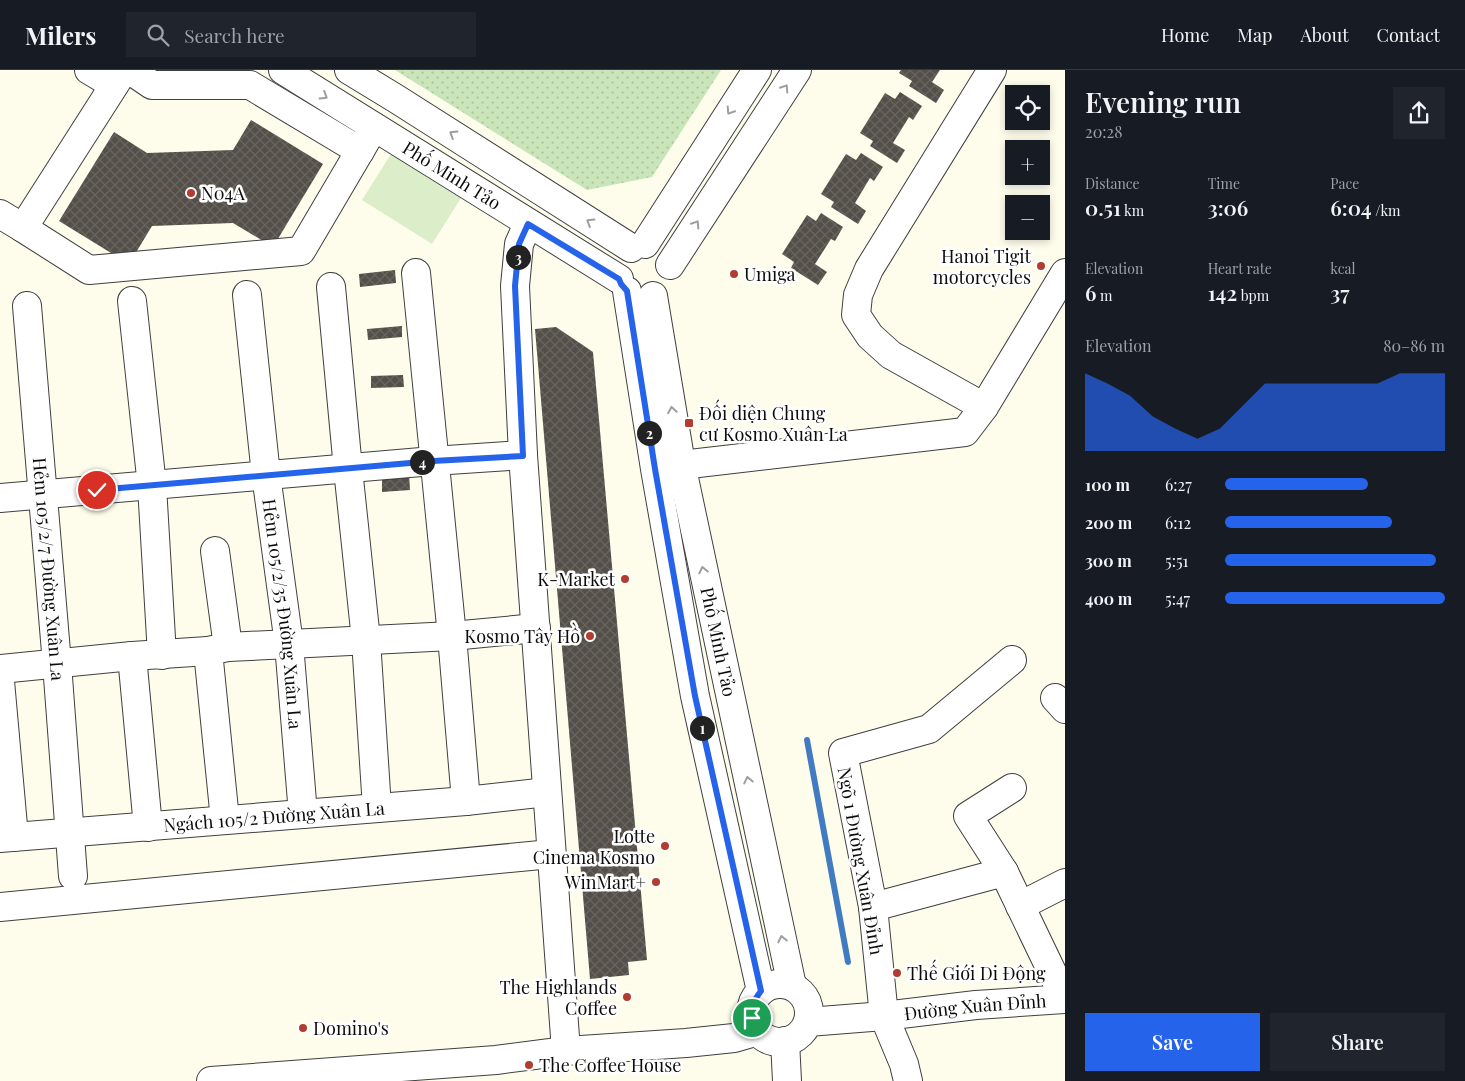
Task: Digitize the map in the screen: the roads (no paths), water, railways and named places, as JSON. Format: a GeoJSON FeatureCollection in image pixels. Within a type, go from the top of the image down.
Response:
{"type":"FeatureCollection","features":[{"type":"Feature","properties":{"kind":"street"},"geometry":{"type":"LineString","coordinates":[[89,70],[123,75],[152,85],[250,85],[360,151]]}},
{"type":"Feature","properties":{"kind":"street","name":"Phố Minh Tảo"},"geometry":{"type":"LineString","coordinates":[[283,70],[633,289],[668,466],[792,986]]}},
{"type":"Feature","properties":{"kind":"street","name":"Phố Minh Tảo"},"geometry":{"type":"LineString","coordinates":[[349,70],[638,246]]}},
{"type":"Feature","properties":{"kind":"street"},"geometry":{"type":"LineString","coordinates":[[638,246],[757,70]]}},
{"type":"Feature","properties":{"kind":"street"},"geometry":{"type":"LineString","coordinates":[[670,265],[665,254],[659,248],[638,246],[627,250],[618,266],[633,289],[660,291],[666,285],[669,278],[670,265],[797,70]]}},
{"type":"Feature","properties":{"kind":"street"},"geometry":{"type":"LineString","coordinates":[[984,408],[891,355],[870,336],[856,315],[858,295],[869,269],[992,70]]}},
{"type":"Feature","properties":{"kind":"street"},"geometry":{"type":"LineString","coordinates":[[23,228],[123,75]]}},
{"type":"Feature","properties":{"kind":"street"},"geometry":{"type":"LineString","coordinates":[[0,214],[88,270],[301,251],[374,127]]}},
{"type":"Feature","properties":{"kind":"street"},"geometry":{"type":"LineString","coordinates":[[528,224],[519,244],[515,286],[523,456],[566,1052]]}},
{"type":"Feature","properties":{"kind":"street"},"geometry":{"type":"LineString","coordinates":[[416,273],[433,461],[452,636],[466,801]]}},
{"type":"Feature","properties":{"kind":"street"},"geometry":{"type":"LineString","coordinates":[[668,466],[965,432],[984,408],[1065,273]]}},
{"type":"Feature","properties":{"kind":"street"},"geometry":{"type":"LineString","coordinates":[[332,287],[348,470],[366,640],[377,808]]}},
{"type":"Feature","properties":{"kind":"street","name":"Hẻm 105/2/35 Đường Xuân La"},"geometry":{"type":"LineString","coordinates":[[247,295],[266,475],[289,644],[303,814]]}},
{"type":"Feature","properties":{"kind":"street"},"geometry":{"type":"LineString","coordinates":[[132,301],[152,486],[162,655]]}},
{"type":"Feature","properties":{"kind":"street","name":"Hẻm 105/2/7 Đường Xuân La"},"geometry":{"type":"LineString","coordinates":[[27,306],[73,876]]}},
{"type":"Feature","properties":{"kind":"street"},"geometry":{"type":"LineString","coordinates":[[0,498],[266,475],[348,470],[433,461],[523,456]]}},
{"type":"Feature","properties":{"kind":"street","name":"Phố Minh Tảo"},"geometry":{"type":"LineString","coordinates":[[668,466],[695,696],[761,991]]}},
{"type":"Feature","properties":{"kind":"street"},"geometry":{"type":"LineString","coordinates":[[215,551],[225,820]]}},
{"type":"Feature","properties":{"kind":"street"},"geometry":{"type":"LineString","coordinates":[[0,669],[218,649],[452,636],[536,628]]}},
{"type":"Feature","properties":{"kind":"street"},"geometry":{"type":"LineString","coordinates":[[132,656],[148,827]]}},
{"type":"Feature","properties":{"kind":"street","name":"Ngõ 1 Đường Xuân Đỉnh"},"geometry":{"type":"LineString","coordinates":[[908,1081],[904,1064],[884,1016],[873,907],[843,753],[929,729],[1012,660]]}},
{"type":"Feature","properties":{"kind":"street"},"geometry":{"type":"LineString","coordinates":[[0,681],[7,838]]}},
{"type":"Feature","properties":{"kind":"street"},"geometry":{"type":"LineString","coordinates":[[1012,788],[968,816],[1004,872],[1065,999]]}},
{"type":"Feature","properties":{"kind":"street","name":"Ngách 105/2 Đường Xuân La"},"geometry":{"type":"LineString","coordinates":[[7,838],[466,801],[547,792]]}},
{"type":"Feature","properties":{"kind":"street"},"geometry":{"type":"LineString","coordinates":[[0,907],[551,854]]}},
{"type":"Feature","properties":{"kind":"street"},"geometry":{"type":"LineString","coordinates":[[873,907],[1004,872]]}},
{"type":"Feature","properties":{"kind":"street"},"geometry":{"type":"LineString","coordinates":[[1020,906],[1065,883]]}},
{"type":"Feature","properties":{"kind":"street"},"geometry":{"type":"LineString","coordinates":[[779,984],[792,986],[803,996],[808,1004],[808,1022],[797,1036],[785,1041],[770,1040],[755,1027],[752,1018],[752,1008],[755,999],[761,991],[769,986],[779,984]]}},
{"type":"Feature","properties":{"kind":"street","name":"Đường Xuân Đỉnh"},"geometry":{"type":"LineString","coordinates":[[808,1022],[884,1016],[976,1005],[1065,999]]}},
{"type":"Feature","properties":{"kind":"street"},"geometry":{"type":"LineString","coordinates":[[211,1081],[497,1070],[566,1052],[734,1038],[758,1031]]}},
{"type":"Feature","properties":{"kind":"street"},"geometry":{"type":"LineString","coordinates":[[785,1041],[787,1081]]}},
{"type":"Feature","properties":{"kind":"waterway"},"geometry":{"type":"LineString","coordinates":[[807,740],[848,962]]}},
{"type":"Feature","properties":{"kind":"place","name":"N04A"},"geometry":{"type":"Point","coordinates":[191,193]}},
{"type":"Feature","properties":{"kind":"place","name":"Hanoi Tigit motorcycles"},"geometry":{"type":"Point","coordinates":[1041,266]}},
{"type":"Feature","properties":{"kind":"place","name":"Umiga"},"geometry":{"type":"Point","coordinates":[734,274]}},
{"type":"Feature","properties":{"kind":"place","name":"Đối diện Chung cư Kosmo Xuân La"},"geometry":{"type":"Point","coordinates":[689,423]}},
{"type":"Feature","properties":{"kind":"place","name":"K-Market"},"geometry":{"type":"Point","coordinates":[625,579]}},
{"type":"Feature","properties":{"kind":"place","name":"Kosmo Tây Hồ"},"geometry":{"type":"Point","coordinates":[590,636]}},
{"type":"Feature","properties":{"kind":"place","name":"Lotte Cinema Kosmo"},"geometry":{"type":"Point","coordinates":[665,846]}},
{"type":"Feature","properties":{"kind":"place","name":"WinMart+"},"geometry":{"type":"Point","coordinates":[656,882]}},
{"type":"Feature","properties":{"kind":"place","name":"Thế Giới Di Động"},"geometry":{"type":"Point","coordinates":[897,973]}},
{"type":"Feature","properties":{"kind":"place","name":"The Highlands Coffee"},"geometry":{"type":"Point","coordinates":[627,997]}},
{"type":"Feature","properties":{"kind":"place","name":"Domino's"},"geometry":{"type":"Point","coordinates":[303,1028]}},
{"type":"Feature","properties":{"kind":"place","name":"The Coffee House"},"geometry":{"type":"Point","coordinates":[529,1065]}}]}
